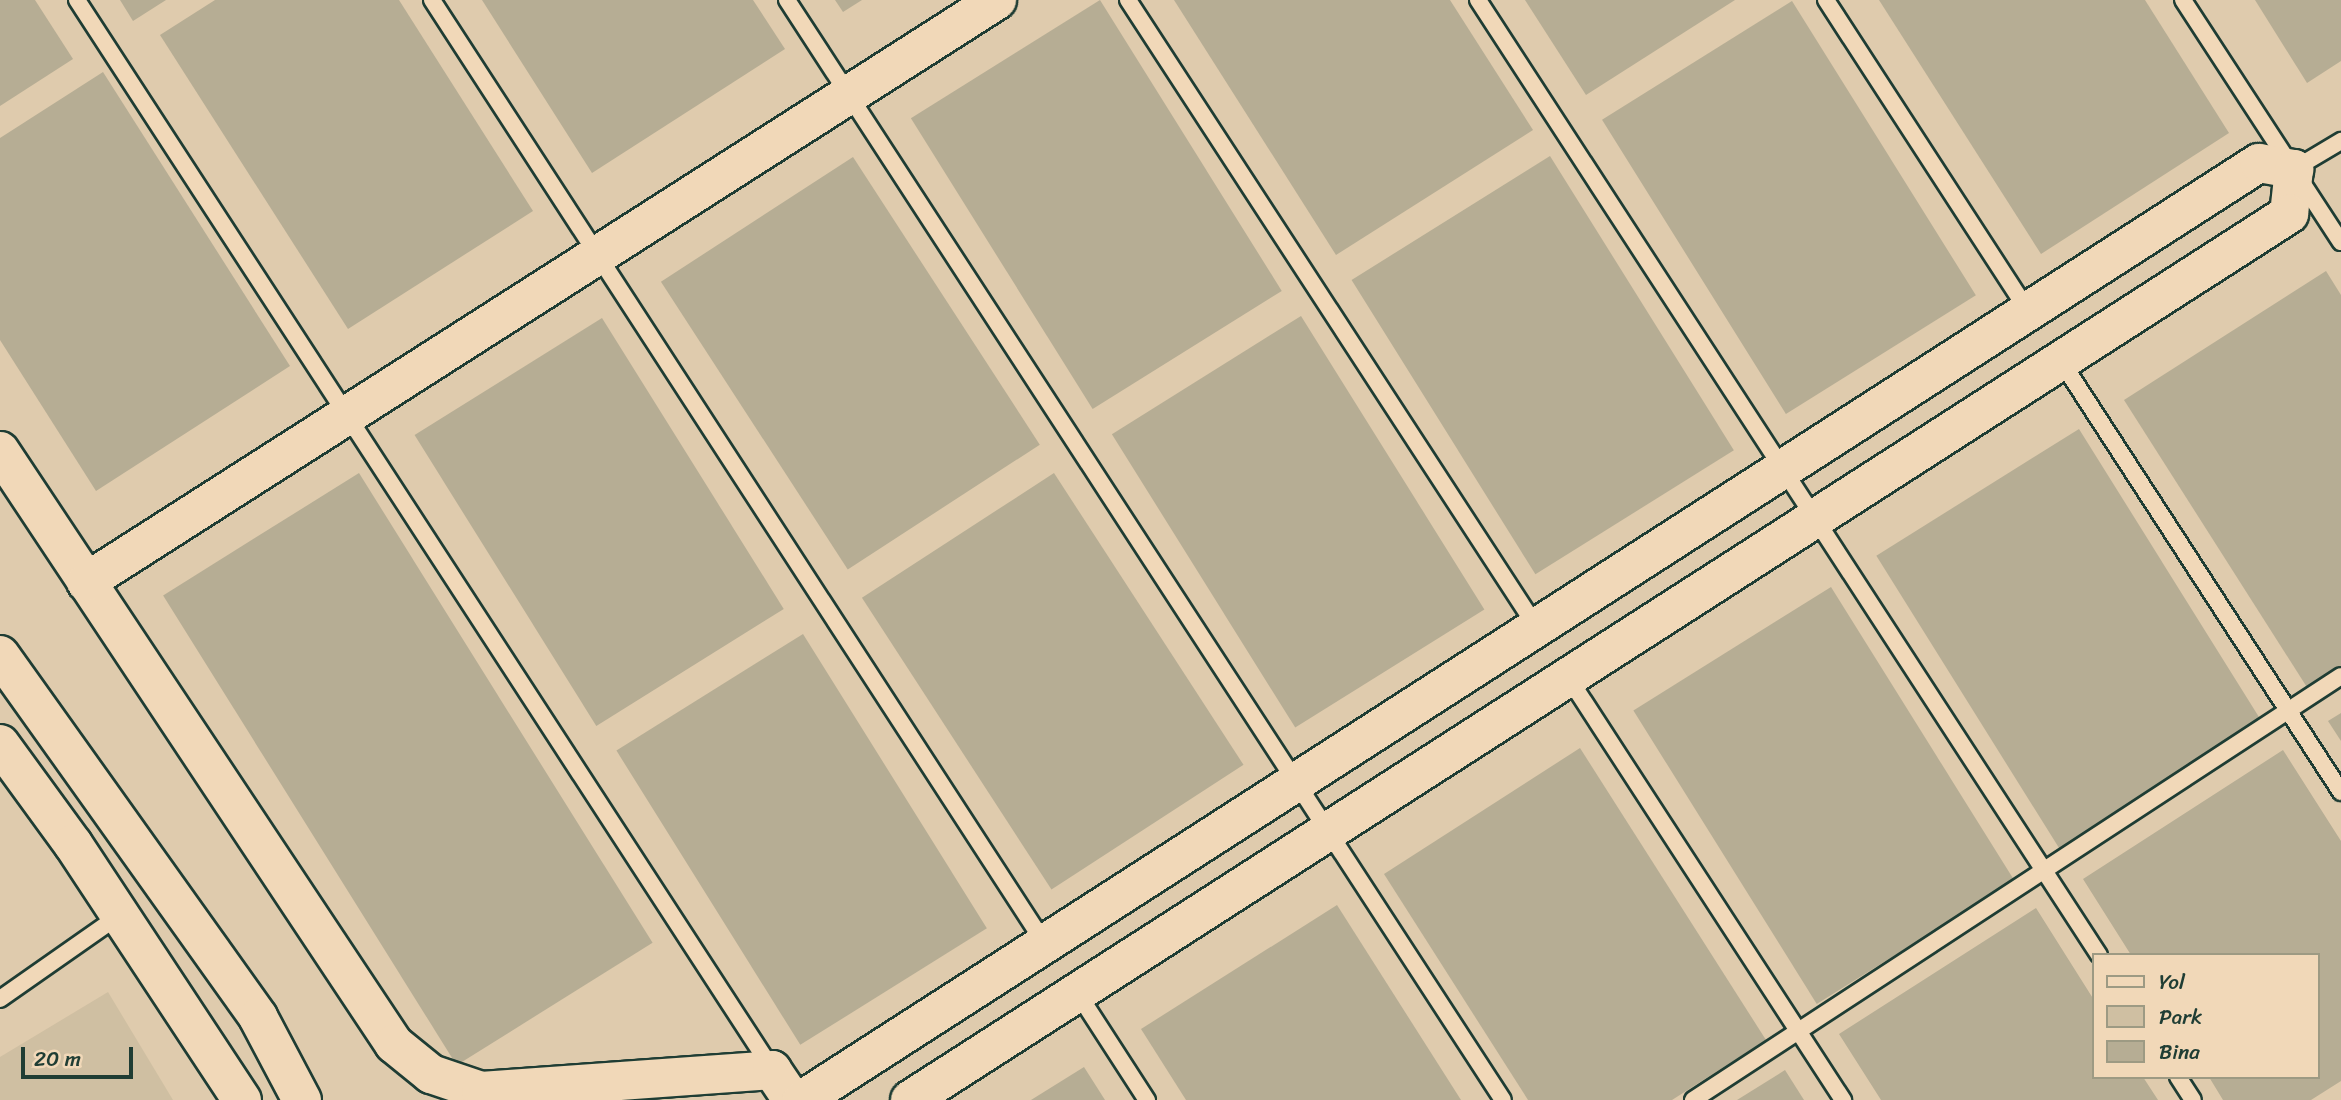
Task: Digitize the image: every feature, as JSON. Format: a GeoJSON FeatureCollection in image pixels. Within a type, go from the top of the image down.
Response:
{"type":"FeatureCollection","features":[{"type":"Feature","properties":{"kind":"street"},"geometry":{"type":"LineString","coordinates":[[86,582],[997,0]]}},
{"type":"Feature","properties":{"kind":"street"},"geometry":{"type":"LineString","coordinates":[[803,1100],[2259,163],[2294,169],[2289,214],[910,1100]]}},
{"type":"Feature","properties":{"kind":"street"},"geometry":{"type":"LineString","coordinates":[[0,451],[394,1044],[431,1074],[481,1091],[782,1085]]}},
{"type":"Feature","properties":{"kind":"street"},"geometry":{"type":"LineString","coordinates":[[0,655],[258,1017],[302,1100]]}},
{"type":"Feature","properties":{"kind":"street"},"geometry":{"type":"LineString","coordinates":[[0,744],[120,915],[242,1100]]}},
{"type":"Feature","properties":{"kind":"lane"},"geometry":{"type":"LineString","coordinates":[[77,0],[782,1085]]}},
{"type":"Feature","properties":{"kind":"lane"},"geometry":{"type":"LineString","coordinates":[[432,0],[1045,944]]}},
{"type":"Feature","properties":{"kind":"lane"},"geometry":{"type":"LineString","coordinates":[[787,0],[1503,1100]]}},
{"type":"Feature","properties":{"kind":"lane"},"geometry":{"type":"LineString","coordinates":[[1128,0],[1536,628]]}},
{"type":"Feature","properties":{"kind":"lane"},"geometry":{"type":"LineString","coordinates":[[1478,0],[2098,953]]}},
{"type":"Feature","properties":{"kind":"lane"},"geometry":{"type":"LineString","coordinates":[[1826,0],[2029,312]]}},
{"type":"Feature","properties":{"kind":"lane"},"geometry":{"type":"LineString","coordinates":[[2183,0],[2341,243]]}},
{"type":"Feature","properties":{"kind":"lane"},"geometry":{"type":"LineString","coordinates":[[2294,169],[2341,141]]}},
{"type":"Feature","properties":{"kind":"lane"},"geometry":{"type":"LineString","coordinates":[[2061,361],[2341,792]]}},
{"type":"Feature","properties":{"kind":"lane"},"geometry":{"type":"LineString","coordinates":[[1693,1100],[2341,676]]}},
{"type":"Feature","properties":{"kind":"lane"},"geometry":{"type":"LineString","coordinates":[[1568,677],[1843,1100]]}},
{"type":"Feature","properties":{"kind":"lane"},"geometry":{"type":"LineString","coordinates":[[0,999],[120,915]]}},
{"type":"Feature","properties":{"kind":"lane"},"geometry":{"type":"LineString","coordinates":[[1077,992],[1147,1100]]}},
{"type":"Feature","properties":{"kind":"lane"},"geometry":{"type":"LineString","coordinates":[[2179,1079],[2193,1100]]}},
{"type":"Feature","properties":{"kind":"shaded area"},"geometry":{"type":"Polygon","coordinates":[[[0,0],[2341,0],[2341,1100],[0,1100],[0,0]]]}},
{"type":"Feature","properties":{"kind":"green space"},"geometry":{"type":"Polygon","coordinates":[[[108,992],[173,1100],[0,1100],[0,1057],[108,992]]]}},
{"type":"Feature","properties":{"kind":"building"},"geometry":{"type":"Polygon","coordinates":[[[0,0],[35,0],[73,59],[0,106],[0,0]]]}},
{"type":"Feature","properties":{"kind":"building"},"geometry":{"type":"Polygon","coordinates":[[[120,0],[166,0],[133,21],[120,0]]]}},
{"type":"Feature","properties":{"kind":"building"},"geometry":{"type":"Polygon","coordinates":[[[215,0],[399,0],[533,211],[348,329],[160,35],[215,0]]]}},
{"type":"Feature","properties":{"kind":"building"},"geometry":{"type":"Polygon","coordinates":[[[482,0],[753,0],[785,49],[592,173],[482,0]]]}},
{"type":"Feature","properties":{"kind":"building"},"geometry":{"type":"Polygon","coordinates":[[[835,0],[862,0],[843,12],[835,0]]]}},
{"type":"Feature","properties":{"kind":"building"},"geometry":{"type":"Polygon","coordinates":[[[1100,0],[1282,291],[1093,409],[911,118],[1100,0]]]}},
{"type":"Feature","properties":{"kind":"building"},"geometry":{"type":"Polygon","coordinates":[[[1174,0],[1450,0],[1533,130],[1336,255],[1174,0]]]}},
{"type":"Feature","properties":{"kind":"building"},"geometry":{"type":"Polygon","coordinates":[[[1525,0],[1735,0],[1586,95],[1525,0]]]}},
{"type":"Feature","properties":{"kind":"building"},"geometry":{"type":"Polygon","coordinates":[[[1879,0],[2145,0],[2229,133],[2041,254],[1879,0]]]}},
{"type":"Feature","properties":{"kind":"building"},"geometry":{"type":"Polygon","coordinates":[[[2255,0],[2341,0],[2341,61],[2307,83],[2255,0]]]}},
{"type":"Feature","properties":{"kind":"building"},"geometry":{"type":"Polygon","coordinates":[[[1792,1],[1976,295],[1786,414],[1602,120],[1792,1]]]}},
{"type":"Feature","properties":{"kind":"building"},"geometry":{"type":"Polygon","coordinates":[[[103,72],[290,366],[96,491],[0,340],[0,138],[103,72]]]}},
{"type":"Feature","properties":{"kind":"building"},"geometry":{"type":"Polygon","coordinates":[[[1550,156],[1734,450],[1535,574],[1352,280],[1550,156]]]}},
{"type":"Feature","properties":{"kind":"building"},"geometry":{"type":"Polygon","coordinates":[[[853,157],[1040,445],[848,569],[661,282],[853,157]]]}},
{"type":"Feature","properties":{"kind":"building"},"geometry":{"type":"Polygon","coordinates":[[[2326,271],[2341,295],[2341,672],[2310,692],[2124,400],[2326,271]]]}},
{"type":"Feature","properties":{"kind":"building"},"geometry":{"type":"Polygon","coordinates":[[[1301,316],[1484,609],[1295,728],[1112,434],[1301,316]]]}},
{"type":"Feature","properties":{"kind":"building"},"geometry":{"type":"Polygon","coordinates":[[[602,318],[784,609],[596,726],[415,435],[602,318]]]}},
{"type":"Feature","properties":{"kind":"building"},"geometry":{"type":"Polygon","coordinates":[[[2079,429],[2262,722],[2060,849],[1876,556],[2079,429]]]}},
{"type":"Feature","properties":{"kind":"building"},"geometry":{"type":"Polygon","coordinates":[[[359,473],[653,943],[457,1065],[163,595],[359,473]]]}},
{"type":"Feature","properties":{"kind":"building"},"geometry":{"type":"Polygon","coordinates":[[[1054,473],[1244,765],[1051,890],[862,598],[1054,473]]]}},
{"type":"Feature","properties":{"kind":"building"},"geometry":{"type":"Polygon","coordinates":[[[1831,587],[2014,880],[1817,1004],[1633,710],[1831,587]]]}},
{"type":"Feature","properties":{"kind":"building"},"geometry":{"type":"Polygon","coordinates":[[[803,634],[987,928],[800,1045],[616,751],[803,634]]]}},
{"type":"Feature","properties":{"kind":"building"},"geometry":{"type":"Polygon","coordinates":[[[2341,713],[2341,741],[2328,721],[2341,713]]]}},
{"type":"Feature","properties":{"kind":"building"},"geometry":{"type":"Polygon","coordinates":[[[1580,748],[1766,1040],[1672,1100],[1528,1100],[1384,874],[1580,748]]]}},
{"type":"Feature","properties":{"kind":"building"},"geometry":{"type":"Polygon","coordinates":[[[2283,750],[2341,841],[2341,1081],[2311,1100],[2223,1100],[2210,1079],[2320,1079],[2320,953],[2130,953],[2083,879],[2283,750]]]}},
{"type":"Feature","properties":{"kind":"building"},"geometry":{"type":"Polygon","coordinates":[[[1337,905],[1461,1100],[1186,1100],[1141,1029],[1337,905]]]}},
{"type":"Feature","properties":{"kind":"building"},"geometry":{"type":"Polygon","coordinates":[[[2036,908],[2092,997],[2092,1079],[2144,1079],[2158,1100],[1881,1100],[1839,1034],[2036,908]]]}},
{"type":"Feature","properties":{"kind":"building"},"geometry":{"type":"Polygon","coordinates":[[[1084,1067],[1105,1100],[1031,1100],[1084,1067]]]}},
{"type":"Feature","properties":{"kind":"building"},"geometry":{"type":"Polygon","coordinates":[[[1785,1070],[1804,1100],[1737,1100],[1785,1070]]]}}]}
